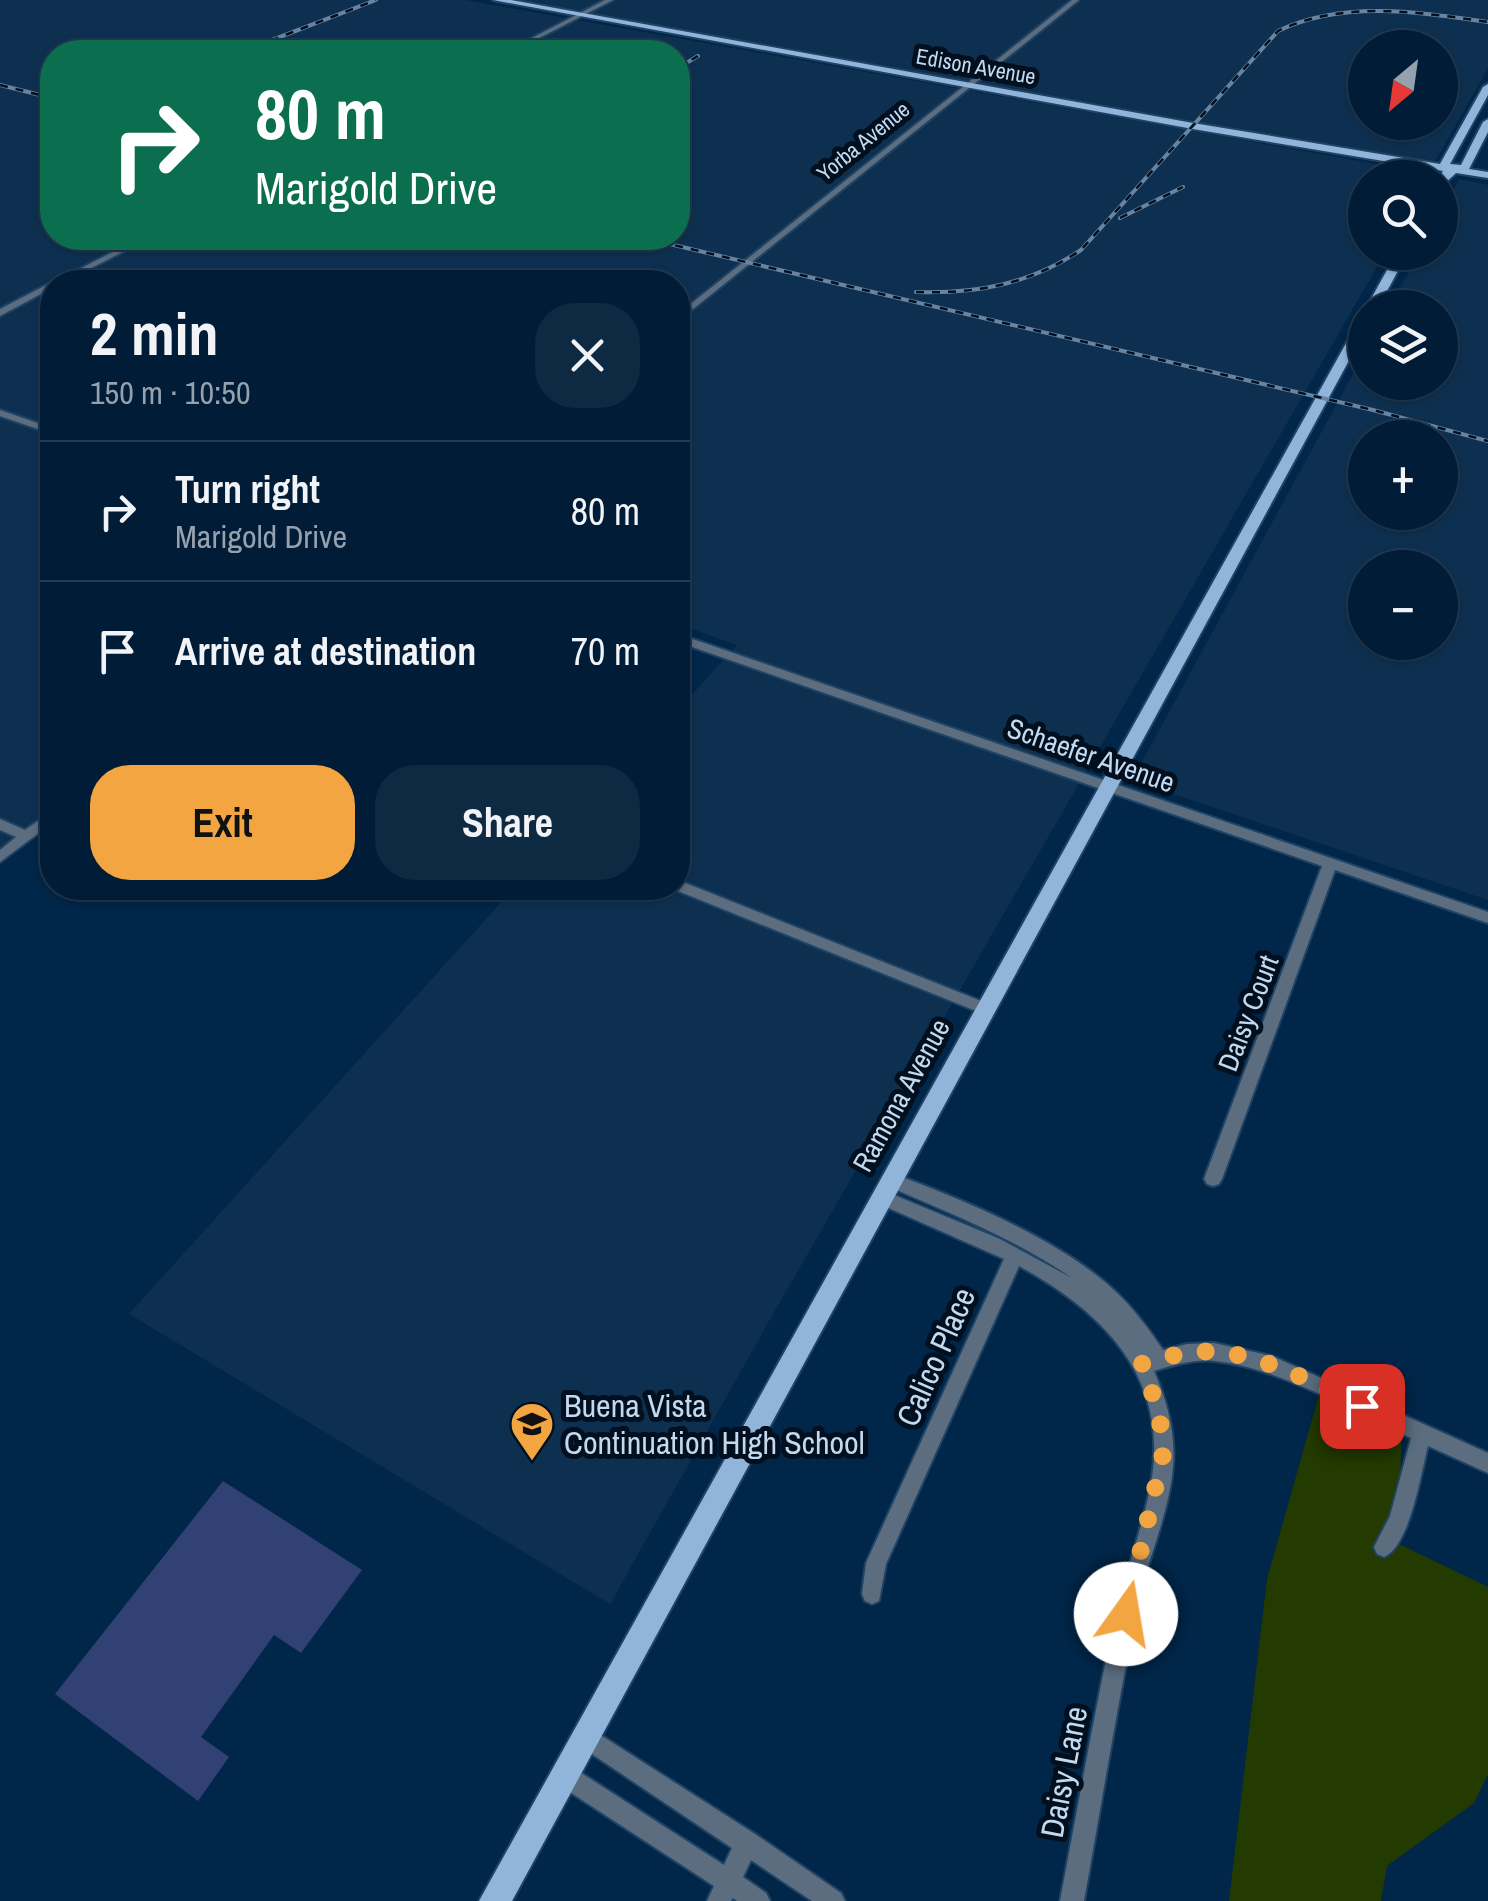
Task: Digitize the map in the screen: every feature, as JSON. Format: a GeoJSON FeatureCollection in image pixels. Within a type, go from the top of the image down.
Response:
{"type":"FeatureCollection","features":[{"type":"Feature","properties":{"kind":"main road","name":"Edison Avenue"},"geometry":{"type":"LineString","coordinates":[[497,0],[1387,160]]}},
{"type":"Feature","properties":{"kind":"main road"},"geometry":{"type":"LineString","coordinates":[[1447,160],[1488,87]]}},
{"type":"Feature","properties":{"kind":"main road"},"geometry":{"type":"LineString","coordinates":[[1458,168],[1464,167],[1488,122]]}},
{"type":"Feature","properties":{"kind":"main road","name":"Edison Avenue"},"geometry":{"type":"LineString","coordinates":[[1458,172],[1488,175]]}},
{"type":"Feature","properties":{"kind":"main road","name":"Edison Avenue"},"geometry":{"type":"LineString","coordinates":[[1458,174],[1488,183]]}},
{"type":"Feature","properties":{"kind":"main road","name":"Ramona Avenue"},"geometry":{"type":"LineString","coordinates":[[495,1901],[1348,351]]}},
{"type":"Feature","properties":{"kind":"street"},"geometry":{"type":"LineString","coordinates":[[532,40],[610,0]]}},
{"type":"Feature","properties":{"kind":"street","name":"Yorba Avenue"},"geometry":{"type":"LineString","coordinates":[[690,308],[1076,0]]}},
{"type":"Feature","properties":{"kind":"street"},"geometry":{"type":"LineString","coordinates":[[84,270],[123,250]]}},
{"type":"Feature","properties":{"kind":"street"},"geometry":{"type":"LineString","coordinates":[[0,314],[40,293]]}},
{"type":"Feature","properties":{"kind":"street"},"geometry":{"type":"LineString","coordinates":[[0,412],[40,426]]}},
{"type":"Feature","properties":{"kind":"street","name":"Schaefer Avenue"},"geometry":{"type":"LineString","coordinates":[[690,642],[1488,918]]}},
{"type":"Feature","properties":{"kind":"street"},"geometry":{"type":"LineString","coordinates":[[0,824],[26,836]]}},
{"type":"Feature","properties":{"kind":"street"},"geometry":{"type":"LineString","coordinates":[[0,858],[40,825]]}},
{"type":"Feature","properties":{"kind":"street","name":"Daisy Court"},"geometry":{"type":"LineString","coordinates":[[1212,1179],[1330,865]]}},
{"type":"Feature","properties":{"kind":"street"},"geometry":{"type":"LineString","coordinates":[[690,889],[986,1009]]}},
{"type":"Feature","properties":{"kind":"street"},"geometry":{"type":"LineString","coordinates":[[886,1188],[1014,1256],[1097,1307],[1150,1362]]}},
{"type":"Feature","properties":{"kind":"street"},"geometry":{"type":"LineString","coordinates":[[886,1188],[1032,1244],[1086,1275],[1120,1303],[1150,1362]]}},
{"type":"Feature","properties":{"kind":"street","name":"Calico Place"},"geometry":{"type":"LineString","coordinates":[[872,1594],[876,1563],[1014,1256]]}},
{"type":"Feature","properties":{"kind":"street"},"geometry":{"type":"LineString","coordinates":[[1150,1362],[1187,1353],[1214,1352],[1272,1365],[1488,1463]]}},
{"type":"Feature","properties":{"kind":"street","name":"Daisy Lane"},"geometry":{"type":"LineString","coordinates":[[1072,1901],[1130,1594],[1164,1450],[1150,1362]]}},
{"type":"Feature","properties":{"kind":"street"},"geometry":{"type":"LineString","coordinates":[[1384,1547],[1400,1520],[1422,1433]]}},
{"type":"Feature","properties":{"kind":"street"},"geometry":{"type":"LineString","coordinates":[[585,1736],[834,1901]]}},
{"type":"Feature","properties":{"kind":"street"},"geometry":{"type":"LineString","coordinates":[[564,1775],[724,1891],[758,1901]]}},
{"type":"Feature","properties":{"kind":"street"},"geometry":{"type":"LineString","coordinates":[[724,1891],[747,1842]]}},
{"type":"Feature","properties":{"kind":"shaded area"},"geometry":{"type":"Polygon","coordinates":[[[0,0],[466,0],[688,40],[40,40],[40,250],[690,250],[690,40],[1353,160],[1348,160],[1348,270],[1375,270],[1364,290],[1348,290],[1348,317],[610,1604],[129,1314],[503,900],[690,900],[690,697],[737,645],[690,628],[690,270],[40,270],[40,818],[0,850],[0,0]]]}},
{"type":"Feature","properties":{"kind":"shaded area"},"geometry":{"type":"Polygon","coordinates":[[[523,0],[1488,0],[1488,68],[1458,121],[1458,30],[1348,30],[1348,140],[1447,140],[1436,160],[1405,160],[523,0]]]}},
{"type":"Feature","properties":{"kind":"shaded area"},"geometry":{"type":"Polygon","coordinates":[[[1458,181],[1488,185],[1488,900],[1132,780],[1348,383],[1348,400],[1458,400],[1458,290],[1398,290],[1410,270],[1458,270],[1458,181]]]}},
{"type":"Feature","properties":{"kind":"green space"},"geometry":{"type":"Polygon","coordinates":[[[1319,1395],[1402,1432],[1397,1543],[1488,1587],[1488,1774],[1474,1803],[1387,1866],[1381,1901],[1229,1901],[1267,1579],[1319,1395]]]}},
{"type":"Feature","properties":{"kind":"building"},"geometry":{"type":"Polygon","coordinates":[[[223,1481],[362,1570],[301,1653],[274,1635],[201,1737],[229,1757],[198,1801],[55,1694],[223,1481]]]}},
{"type":"Feature","properties":{"kind":"railway"},"geometry":{"type":"LineString","coordinates":[[272,40],[376,0]]}},
{"type":"Feature","properties":{"kind":"railway"},"geometry":{"type":"LineString","coordinates":[[916,292],[982,289],[1022,279],[1081,250],[1278,31],[1303,21],[1355,12],[1408,12],[1488,22]]}},
{"type":"Feature","properties":{"kind":"railway"},"geometry":{"type":"LineString","coordinates":[[690,61],[698,56]]}},
{"type":"Feature","properties":{"kind":"railway"},"geometry":{"type":"LineString","coordinates":[[0,85],[40,95]]}},
{"type":"Feature","properties":{"kind":"railway"},"geometry":{"type":"LineString","coordinates":[[1120,218],[1183,187]]}},
{"type":"Feature","properties":{"kind":"railway"},"geometry":{"type":"LineString","coordinates":[[690,249],[1373,410],[1488,441]]}},
{"type":"Feature","properties":{"kind":"place","name":"Buena Vista Continuation High School"},"geometry":{"type":"Point","coordinates":[532,1462]}},
{"type":"Feature","properties":{"kind":"route"},"geometry":{"type":"LineString","coordinates":[[1126,1614],[1164,1450],[1158,1408],[1141,1364],[1187,1353],[1214,1352],[1246,1358],[1272,1365],[1362,1406]]}}]}
